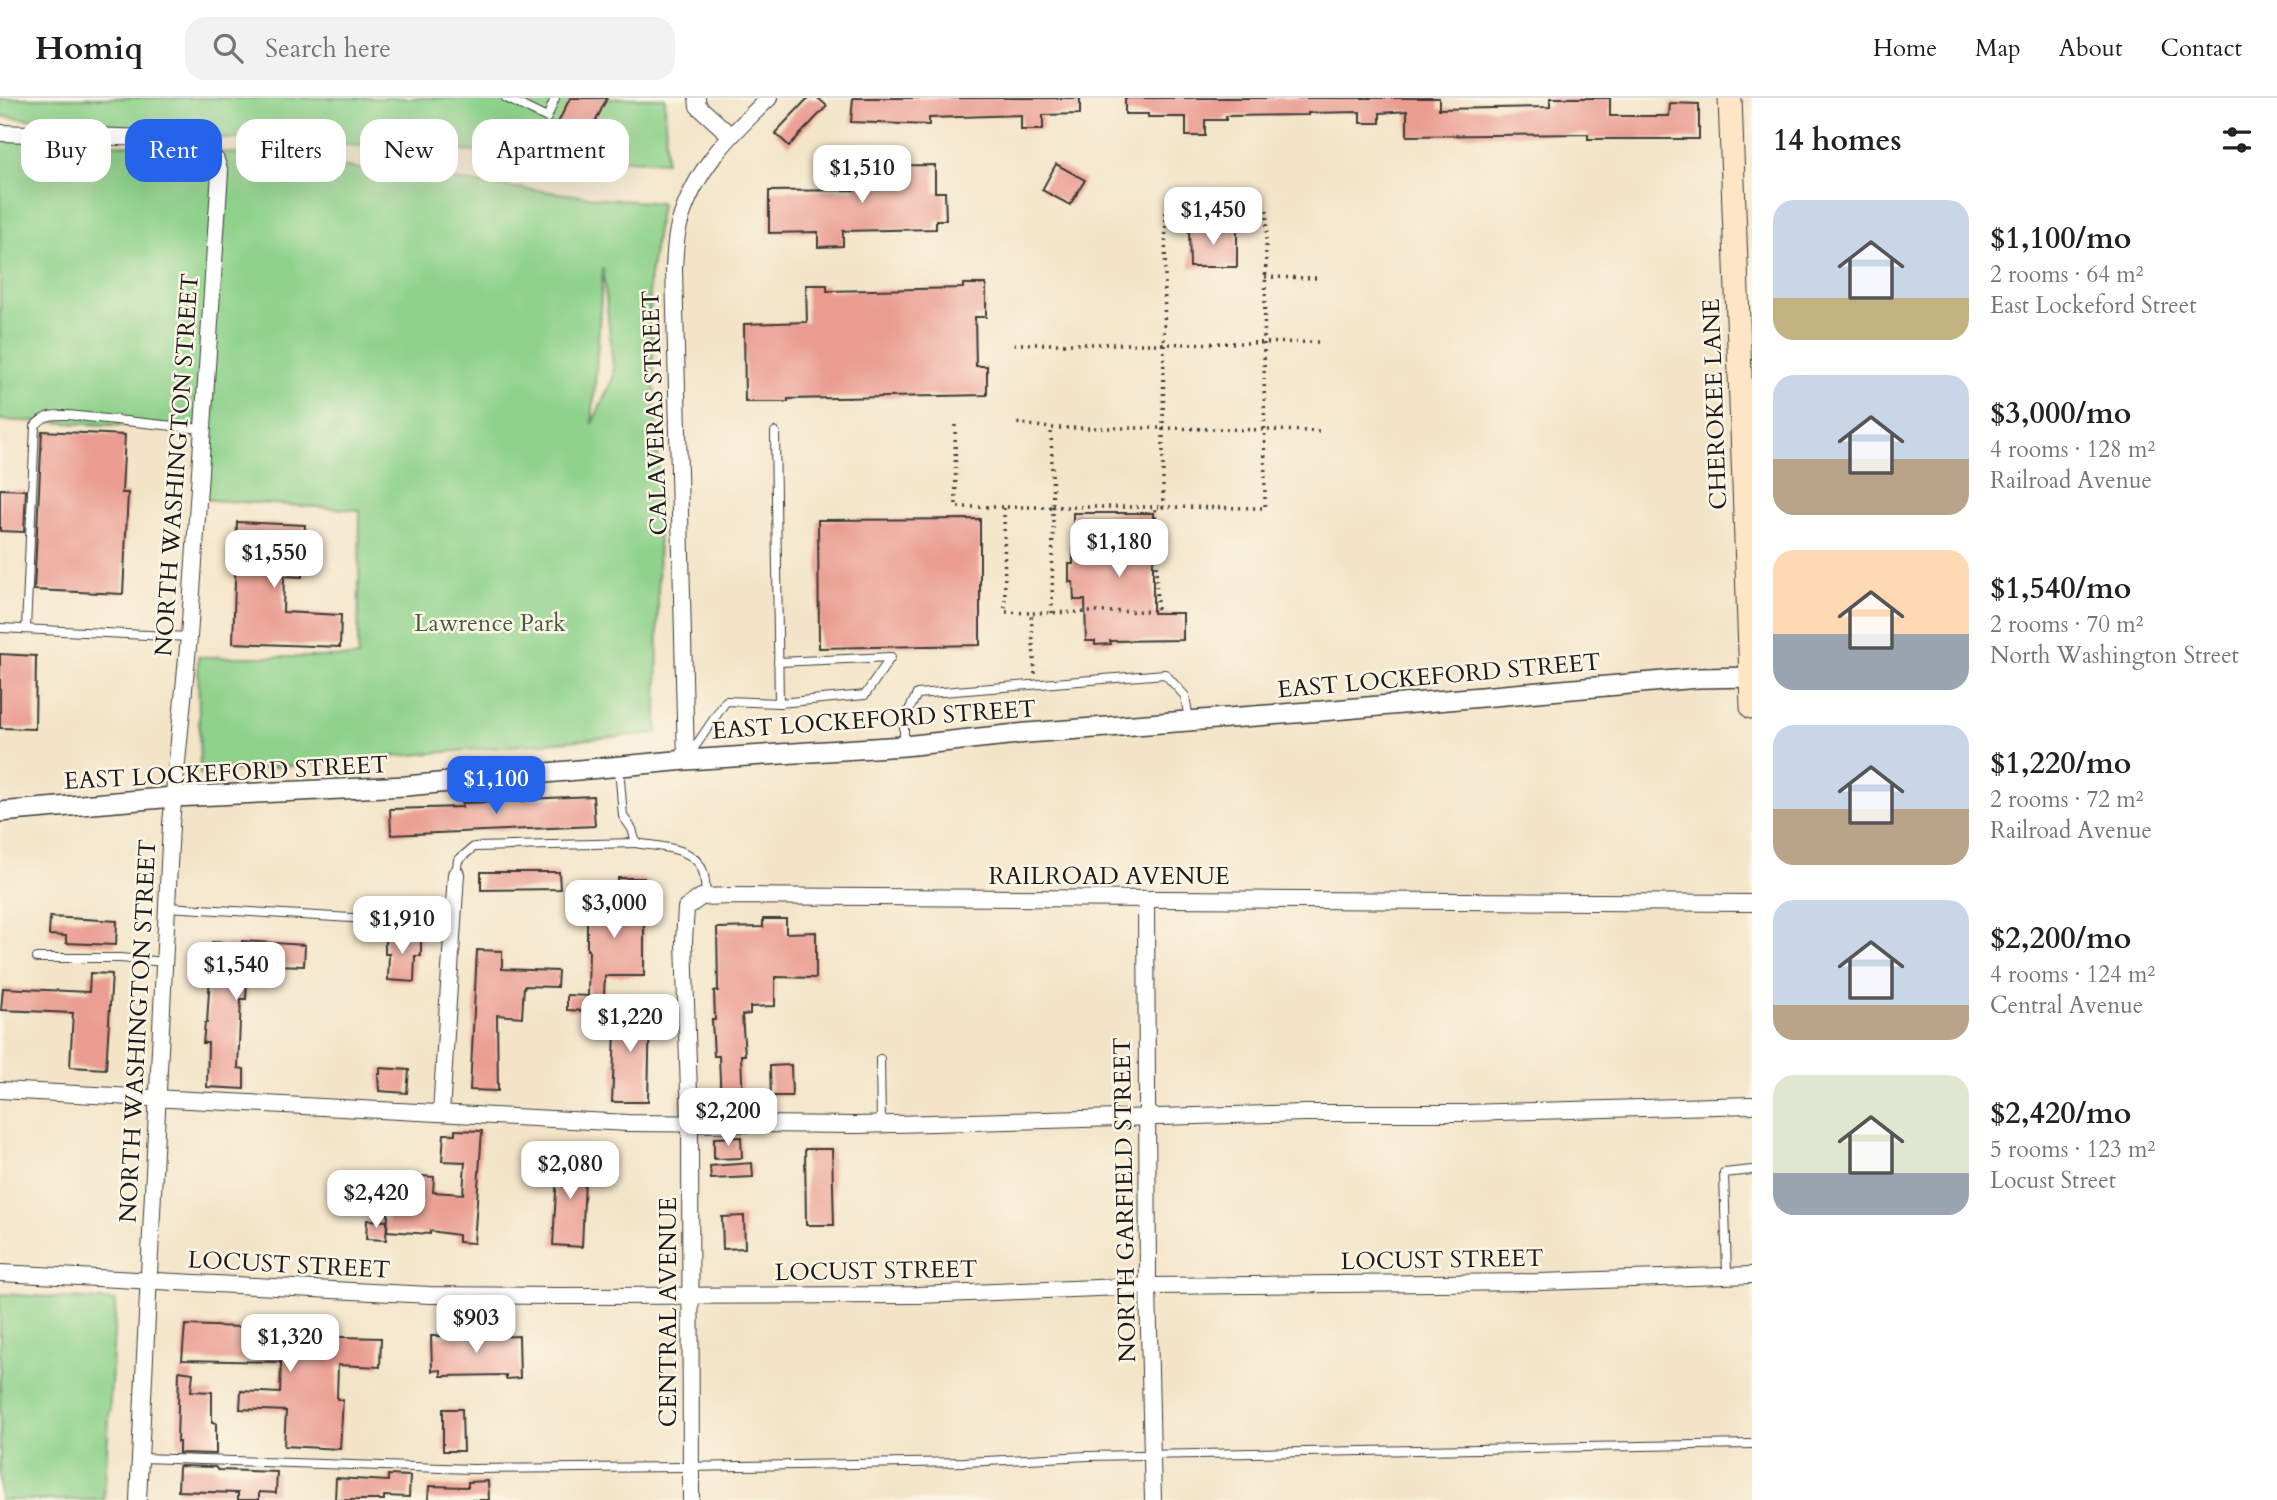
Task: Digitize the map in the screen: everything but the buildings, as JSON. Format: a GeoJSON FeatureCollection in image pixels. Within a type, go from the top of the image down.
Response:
{"type":"FeatureCollection","features":[{"type":"Feature","properties":{"kind":"main road","name":"CHEROKEE LANE"},"geometry":{"type":"LineString","coordinates":[[1730,98],[1752,707]]}},
{"type":"Feature","properties":{"kind":"street"},"geometry":{"type":"LineString","coordinates":[[697,98],[698,106],[730,135]]}},
{"type":"Feature","properties":{"kind":"street","name":"CALAVERAS STREET"},"geometry":{"type":"LineString","coordinates":[[686,760],[674,268],[678,228],[688,197],[702,170],[730,135],[769,98]]}},
{"type":"Feature","properties":{"kind":"street","name":"NORTH WASHINGTON STREET"},"geometry":{"type":"LineString","coordinates":[[0,133],[149,138],[194,144],[207,150],[216,160],[220,172],[189,637],[167,906],[138,1500]]}},
{"type":"Feature","properties":{"kind":"street","name":"EAST LOCKEFORD STREET"},"geometry":{"type":"LineString","coordinates":[[0,812],[174,797],[406,786],[686,760],[904,746],[1698,678],[1752,677]]}},
{"type":"Feature","properties":{"kind":"street"},"geometry":{"type":"LineString","coordinates":[[441,1113],[456,874]]}},
{"type":"Feature","properties":{"kind":"street"},"geometry":{"type":"LineString","coordinates":[[690,1124],[684,942],[686,908],[701,897],[706,897]]}},
{"type":"Feature","properties":{"kind":"street","name":"RAILROAD AVENUE"},"geometry":{"type":"LineString","coordinates":[[706,897],[1752,904]]}},
{"type":"Feature","properties":{"kind":"street","name":"NORTH GARFIELD STREET"},"geometry":{"type":"LineString","coordinates":[[1146,899],[1146,1118],[1153,1500]]}},
{"type":"Feature","properties":{"kind":"street"},"geometry":{"type":"LineString","coordinates":[[0,1090],[690,1124],[881,1124],[1752,1105]]}},
{"type":"Feature","properties":{"kind":"street","name":"CENTRAL AVENUE"},"geometry":{"type":"LineString","coordinates":[[690,1124],[691,1500]]}},
{"type":"Feature","properties":{"kind":"street","name":"LOCUST STREET"},"geometry":{"type":"LineString","coordinates":[[0,1273],[429,1295],[690,1296],[918,1295],[1148,1286],[1540,1282],[1752,1275]]}},
{"type":"Feature","properties":{"kind":"lane"},"geometry":{"type":"LineString","coordinates":[[506,98],[547,118],[555,98]]}},
{"type":"Feature","properties":{"kind":"lane"},"geometry":{"type":"LineString","coordinates":[[26,629],[35,425],[41,418],[51,415],[202,429]]}},
{"type":"Feature","properties":{"kind":"lane"},"geometry":{"type":"LineString","coordinates":[[775,432],[779,703]]}},
{"type":"Feature","properties":{"kind":"lane"},"geometry":{"type":"LineString","coordinates":[[0,628],[189,637]]}},
{"type":"Feature","properties":{"kind":"lane"},"geometry":{"type":"LineString","coordinates":[[686,760],[726,701],[779,703],[865,695],[891,657],[778,662]]}},
{"type":"Feature","properties":{"kind":"lane"},"geometry":{"type":"LineString","coordinates":[[904,746],[904,720],[917,694],[1165,674],[1185,696],[1189,720]]}},
{"type":"Feature","properties":{"kind":"lane"},"geometry":{"type":"LineString","coordinates":[[619,766],[624,816],[636,843]]}},
{"type":"Feature","properties":{"kind":"lane"},"geometry":{"type":"LineString","coordinates":[[456,874],[458,860],[474,847],[636,843],[683,852],[695,858],[703,870],[706,897]]}},
{"type":"Feature","properties":{"kind":"lane"},"geometry":{"type":"LineString","coordinates":[[167,906],[453,924]]}},
{"type":"Feature","properties":{"kind":"lane"},"geometry":{"type":"LineString","coordinates":[[37,958],[109,958],[165,962]]}},
{"type":"Feature","properties":{"kind":"lane"},"geometry":{"type":"LineString","coordinates":[[880,1059],[881,1124]]}},
{"type":"Feature","properties":{"kind":"lane"},"geometry":{"type":"LineString","coordinates":[[1727,1275],[1724,1172],[1752,1170]]}},
{"type":"Feature","properties":{"kind":"lane"},"geometry":{"type":"LineString","coordinates":[[141,1458],[473,1469],[965,1462],[1088,1456],[1752,1444]]}},
{"type":"Feature","properties":{"kind":"path"},"geometry":{"type":"LineString","coordinates":[[956,425],[956,508],[1265,508],[1264,343],[1267,209],[1166,211],[1163,507]]}},
{"type":"Feature","properties":{"kind":"path"},"geometry":{"type":"LineString","coordinates":[[1265,277],[1317,278]]}},
{"type":"Feature","properties":{"kind":"path"},"geometry":{"type":"LineString","coordinates":[[1014,344],[1318,342]]}},
{"type":"Feature","properties":{"kind":"path"},"geometry":{"type":"LineString","coordinates":[[1016,423],[1051,428],[1320,430]]}},
{"type":"Feature","properties":{"kind":"path"},"geometry":{"type":"LineString","coordinates":[[1051,428],[1052,613]]}},
{"type":"Feature","properties":{"kind":"path"},"geometry":{"type":"LineString","coordinates":[[1004,508],[1005,612],[1052,613],[1157,611],[1155,507]]}},
{"type":"Feature","properties":{"kind":"path"},"geometry":{"type":"LineString","coordinates":[[1031,613],[1036,684]]}},
{"type":"Feature","properties":{"kind":"green space"},"geometry":{"type":"Polygon","coordinates":[[[0,98],[665,98],[666,162],[629,160],[629,119],[472,119],[472,152],[458,151],[458,119],[360,119],[360,146],[346,145],[346,119],[236,119],[236,139],[222,138],[222,119],[125,119],[125,129],[111,127],[111,119],[30,119],[0,116],[0,98]]]}},
{"type":"Feature","properties":{"kind":"green space","name":"Lawrence Park"},"geometry":{"type":"Polygon","coordinates":[[[0,137],[21,138],[21,182],[111,182],[111,144],[125,145],[125,182],[222,182],[222,152],[236,154],[236,182],[346,182],[346,167],[360,169],[360,182],[458,181],[661,203],[649,283],[659,481],[657,733],[200,774],[198,657],[358,657],[360,510],[198,499],[199,429],[0,420],[0,137]],[[603,268],[592,424],[614,376],[603,268]]]}},
{"type":"Feature","properties":{"kind":"green space"},"geometry":{"type":"Polygon","coordinates":[[[0,1294],[116,1301],[104,1500],[0,1500],[0,1294]]]}}]}
